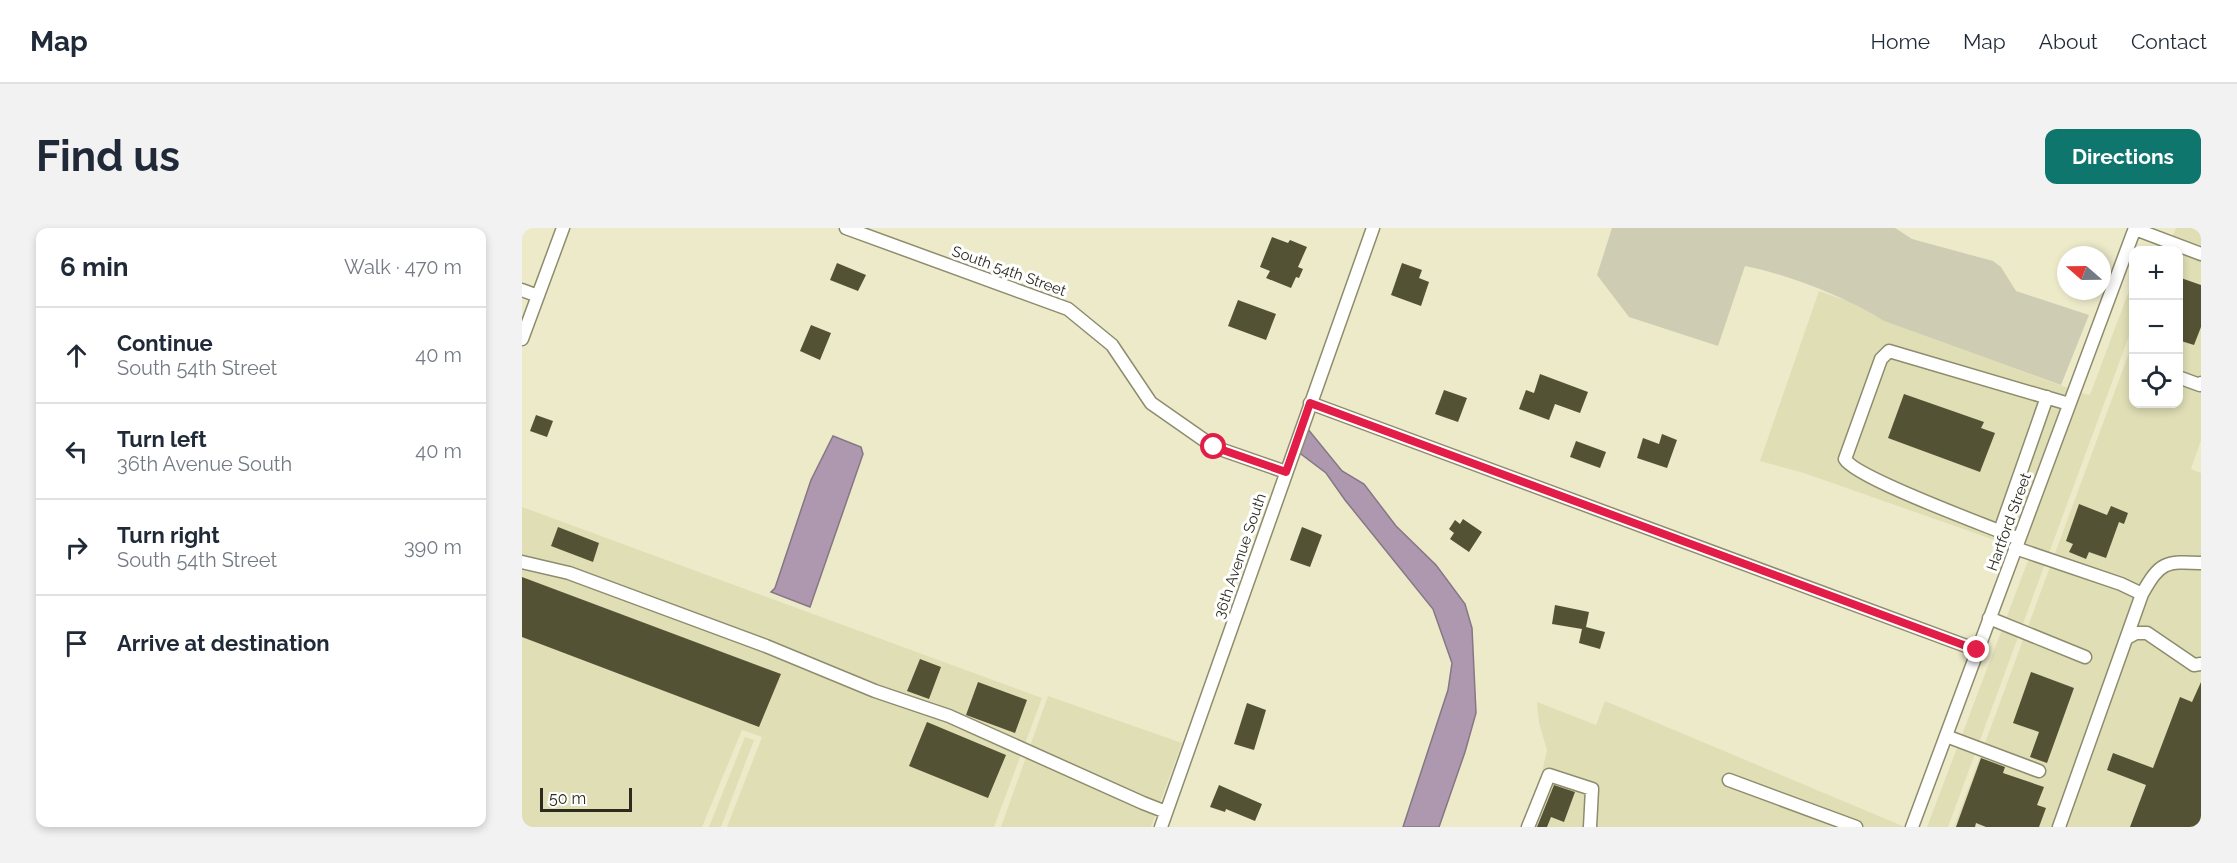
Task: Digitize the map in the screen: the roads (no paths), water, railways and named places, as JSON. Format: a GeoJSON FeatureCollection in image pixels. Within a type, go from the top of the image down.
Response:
{"type":"FeatureCollection","features":[{"type":"Feature","properties":{"kind":"street"},"geometry":{"type":"LineString","coordinates":[[522,339],[563,228]]}},
{"type":"Feature","properties":{"kind":"street","name":"South 54th Street"},"geometry":{"type":"LineString","coordinates":[[846,228],[1068,309],[1112,345],[1151,403],[1214,447],[1286,472]]}},
{"type":"Feature","properties":{"kind":"street","name":"36th Avenue South"},"geometry":{"type":"LineString","coordinates":[[1161,827],[1373,228]]}},
{"type":"Feature","properties":{"kind":"street"},"geometry":{"type":"LineString","coordinates":[[2135,228],[2201,254]]}},
{"type":"Feature","properties":{"kind":"street","name":"Hartford Street"},"geometry":{"type":"LineString","coordinates":[[1912,827],[2135,228]]}},
{"type":"Feature","properties":{"kind":"street"},"geometry":{"type":"LineString","coordinates":[[522,290],[538,296]]}},
{"type":"Feature","properties":{"kind":"street"},"geometry":{"type":"LineString","coordinates":[[2069,404],[1889,351],[1881,359],[1845,459],[1847,464],[1876,480],[2000,531],[2017,543],[2142,594]]}},
{"type":"Feature","properties":{"kind":"street"},"geometry":{"type":"LineString","coordinates":[[2183,379],[2200,385],[2201,383]]}},
{"type":"Feature","properties":{"kind":"street"},"geometry":{"type":"LineString","coordinates":[[2000,531],[2047,397]]}},
{"type":"Feature","properties":{"kind":"street"},"geometry":{"type":"LineString","coordinates":[[1310,403],[1977,650]]}},
{"type":"Feature","properties":{"kind":"street"},"geometry":{"type":"LineString","coordinates":[[522,562],[569,573],[612,588],[876,691],[949,716],[1166,812]]}},
{"type":"Feature","properties":{"kind":"street"},"geometry":{"type":"LineString","coordinates":[[2059,827],[2142,594],[2155,571],[2176,562],[2201,564]]}},
{"type":"Feature","properties":{"kind":"street"},"geometry":{"type":"LineString","coordinates":[[1989,618],[2085,657]]}},
{"type":"Feature","properties":{"kind":"street"},"geometry":{"type":"LineString","coordinates":[[2127,638],[2136,633],[2147,633],[2194,665],[2201,664]]}},
{"type":"Feature","properties":{"kind":"street"},"geometry":{"type":"LineString","coordinates":[[1946,736],[2039,771]]}},
{"type":"Feature","properties":{"kind":"street"},"geometry":{"type":"LineString","coordinates":[[1528,827],[1549,775],[1592,789],[1590,827]]}},
{"type":"Feature","properties":{"kind":"street"},"geometry":{"type":"LineString","coordinates":[[1729,780],[1856,827]]}}]}
